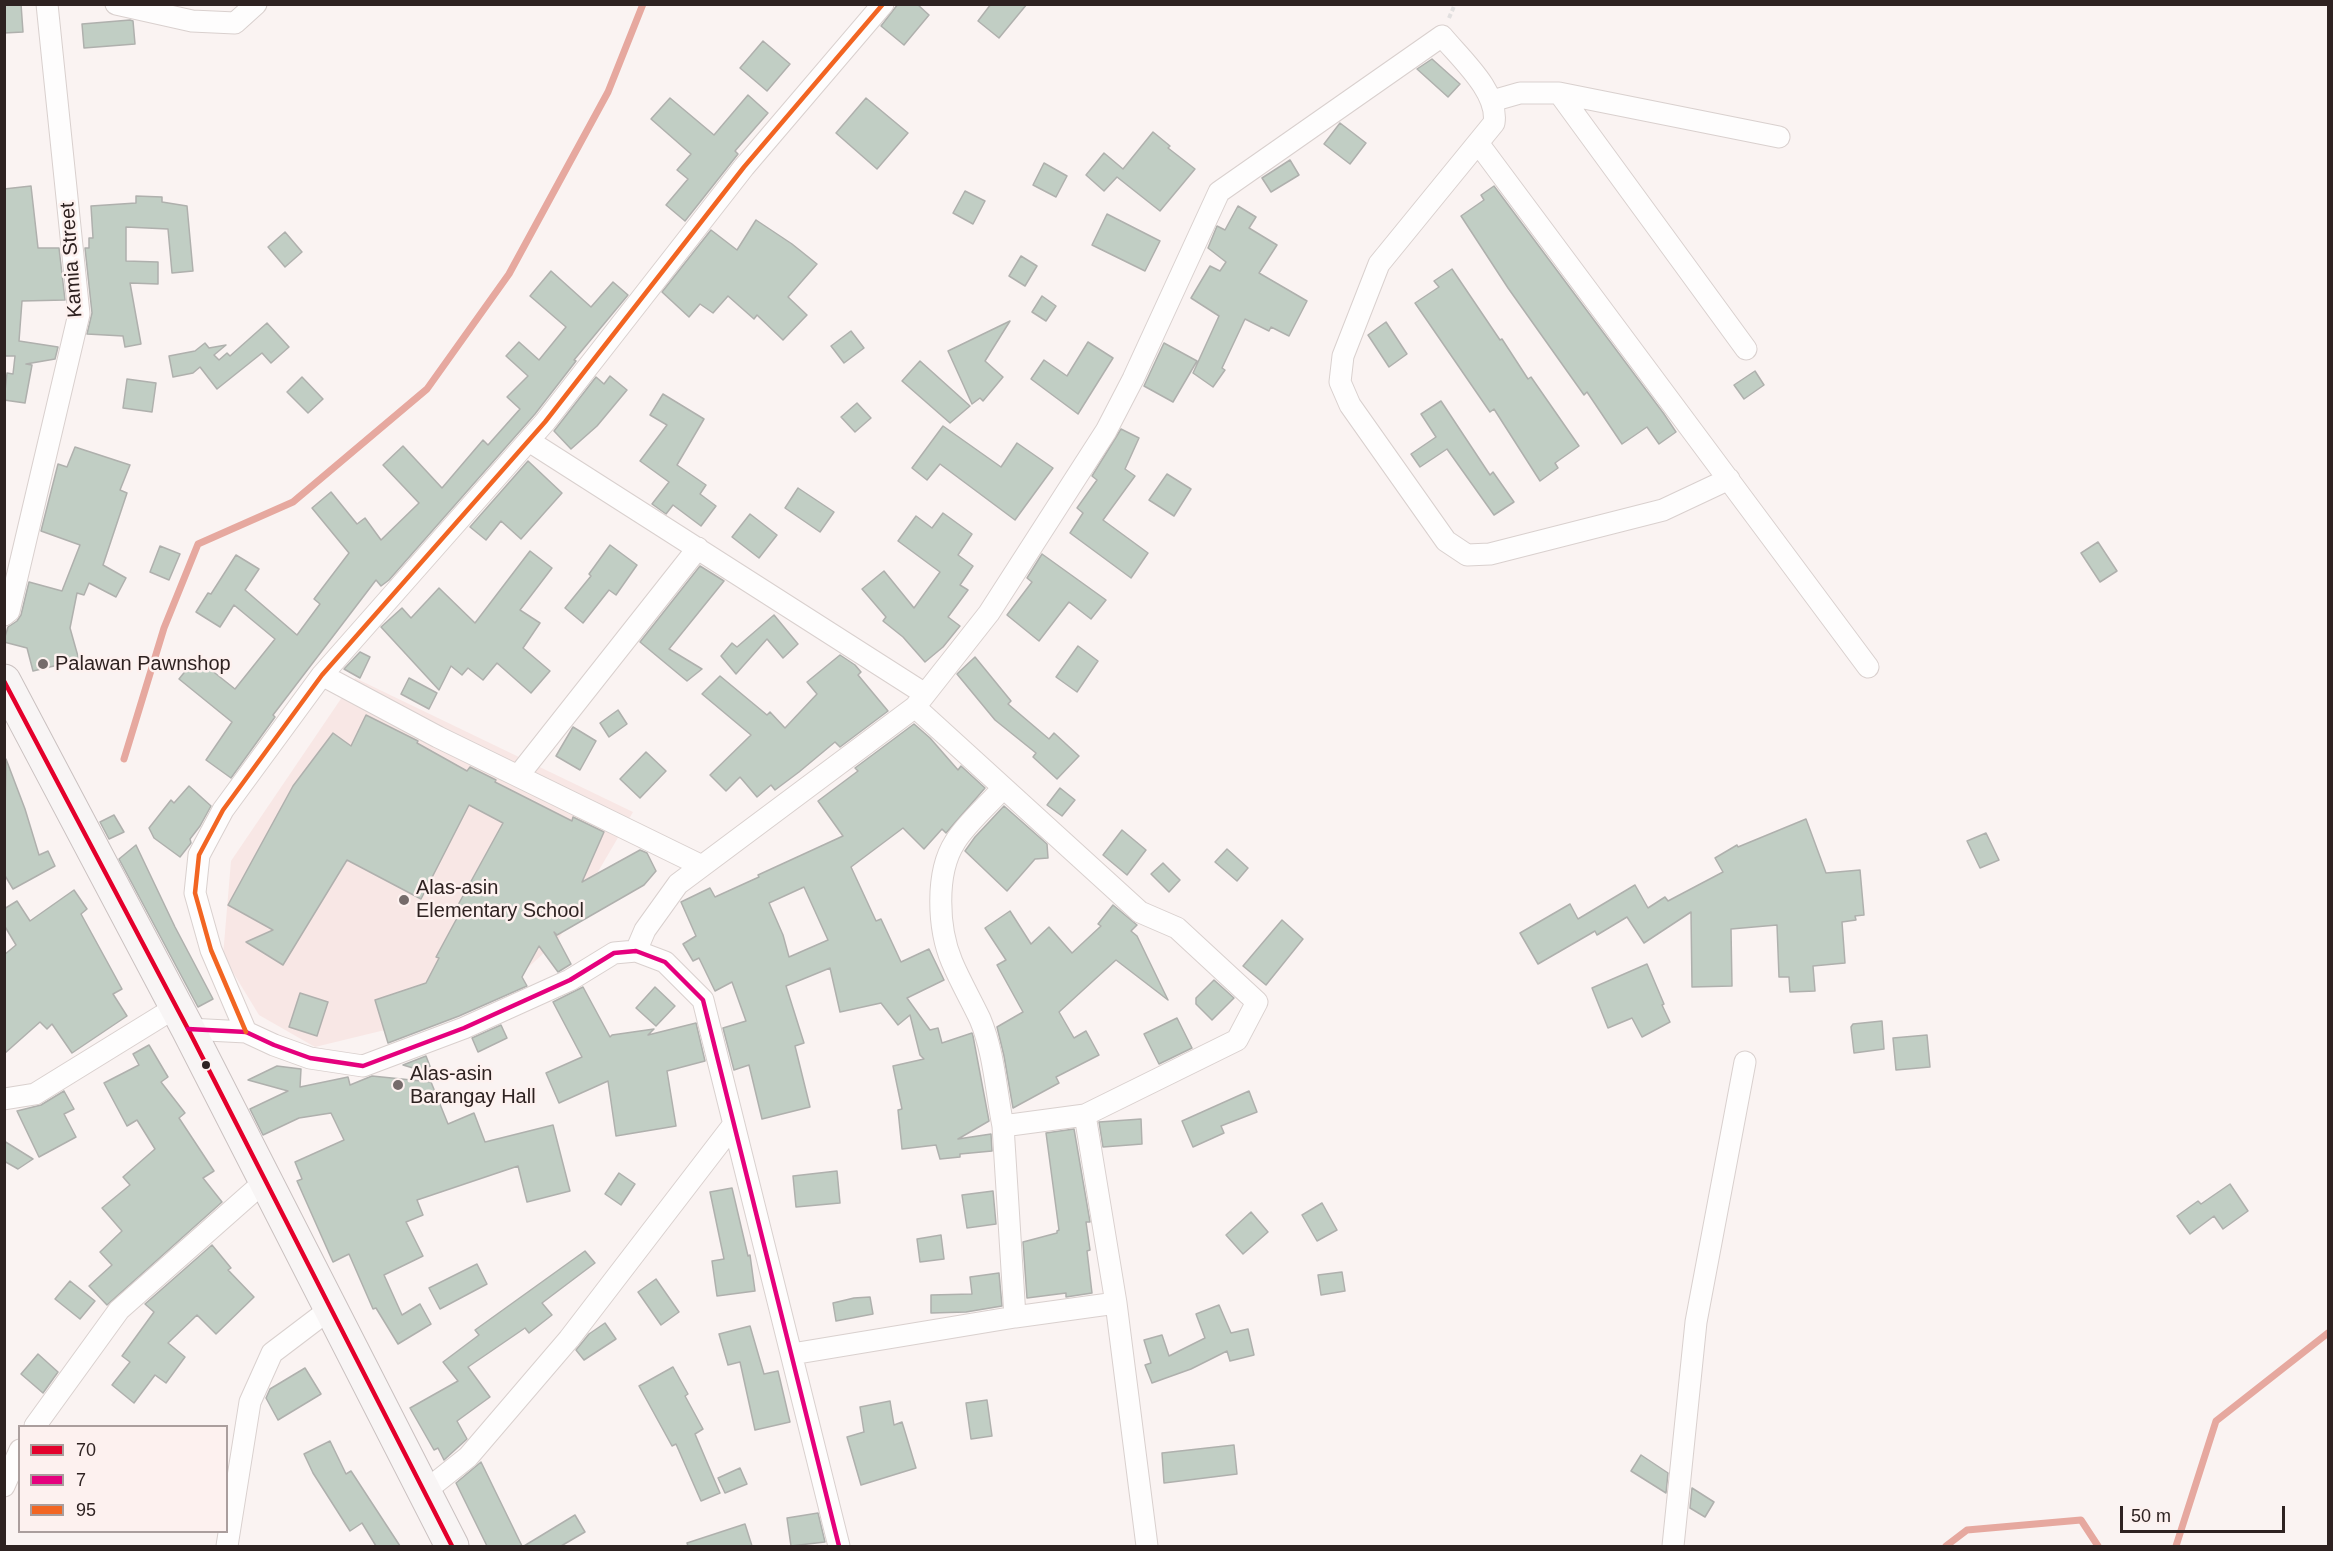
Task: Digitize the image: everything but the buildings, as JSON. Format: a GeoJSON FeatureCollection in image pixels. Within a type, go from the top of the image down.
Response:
{"type":"FeatureCollection","features":[{"type":"Feature","properties":{"kind":"main road"},"geometry":{"type":"LineString","coordinates":[[4,681],[182,1018],[452,1546]]}},
{"type":"Feature","properties":{"kind":"street","name":"Kamia Street"},"geometry":{"type":"LineString","coordinates":[[4,615],[9,611],[80,314],[47,4]]}},
{"type":"Feature","properties":{"kind":"street"},"geometry":{"type":"LineString","coordinates":[[116,4],[192,21],[235,23],[256,4]]}},
{"type":"Feature","properties":{"kind":"street"},"geometry":{"type":"LineString","coordinates":[[246,1032],[211,950],[195,893],[199,855],[223,810],[322,675],[528,441],[744,168],[883,4]]}},
{"type":"Feature","properties":{"kind":"street"},"geometry":{"type":"LineString","coordinates":[[636,951],[645,930],[678,884],[920,701],[989,613],[1106,430],[1133,379],[1219,192],[1442,36],[1486,89],[1496,112],[1494,123],[1379,264],[1343,356],[1340,382],[1350,405],[1446,541],[1467,555],[1490,554],[1663,510],[1729,479]]}},
{"type":"Feature","properties":{"kind":"street"},"geometry":{"type":"LineString","coordinates":[[1492,100],[1520,93],[1559,93],[1779,137]]}},
{"type":"Feature","properties":{"kind":"street"},"geometry":{"type":"LineString","coordinates":[[1559,93],[1746,350]]}},
{"type":"Feature","properties":{"kind":"street"},"geometry":{"type":"LineString","coordinates":[[1478,143],[1868,667]]}},
{"type":"Feature","properties":{"kind":"street"},"geometry":{"type":"LineString","coordinates":[[528,441],[698,548],[920,701],[1003,788],[1140,912],[1177,928],[1257,1002],[1237,1040],[1085,1115],[1003,1126]]}},
{"type":"Feature","properties":{"kind":"street"},"geometry":{"type":"LineString","coordinates":[[518,776],[698,548]]}},
{"type":"Feature","properties":{"kind":"street"},"geometry":{"type":"LineString","coordinates":[[322,675],[518,776],[702,866]]}},
{"type":"Feature","properties":{"kind":"street"},"geometry":{"type":"LineString","coordinates":[[1003,788],[955,842],[945,867],[941,887],[943,937],[951,961],[980,1020],[987,1041],[1003,1126],[1015,1317]]}},
{"type":"Feature","properties":{"kind":"street"},"geometry":{"type":"LineString","coordinates":[[4,1099],[35,1094],[182,1018],[246,1032],[310,1058],[363,1066],[464,1028],[570,980],[614,953],[636,951],[665,962],[703,1000],[839,1546]]}},
{"type":"Feature","properties":{"kind":"street"},"geometry":{"type":"LineString","coordinates":[[1672,1546],[1696,1322],[1745,1062]]}},
{"type":"Feature","properties":{"kind":"street"},"geometry":{"type":"LineString","coordinates":[[1085,1115],[1116,1303],[1147,1546]]}},
{"type":"Feature","properties":{"kind":"street"},"geometry":{"type":"LineString","coordinates":[[424,1492],[468,1457],[562,1347],[734,1124]]}},
{"type":"Feature","properties":{"kind":"street"},"geometry":{"type":"LineString","coordinates":[[36,1425],[118,1310],[265,1181]]}},
{"type":"Feature","properties":{"kind":"street"},"geometry":{"type":"LineString","coordinates":[[792,1354],[1015,1317],[1116,1303]]}},
{"type":"Feature","properties":{"kind":"street"},"geometry":{"type":"LineString","coordinates":[[227,1546],[250,1402],[272,1353],[330,1309]]}},
{"type":"Feature","properties":{"kind":"street"},"geometry":{"type":"LineString","coordinates":[[4,1486],[18,1454]]}},
{"type":"Feature","properties":{"kind":"shaded area","name":"Alas-asin Elementary School"},"geometry":{"type":"Polygon","coordinates":[[[355,678],[633,812],[558,940],[521,974],[389,1029],[315,1047],[259,1015],[223,956],[231,861],[355,678]]]}},
{"type":"Feature","properties":{"kind":"waterway"},"geometry":{"type":"LineString","coordinates":[[124,759],[164,628],[198,544],[293,502],[427,389],[509,274],[608,92],[643,4]]}},
{"type":"Feature","properties":{"kind":"waterway"},"geometry":{"type":"LineString","coordinates":[[2176,1546],[2216,1421],[2328,1333]]}},
{"type":"Feature","properties":{"kind":"waterway"},"geometry":{"type":"LineString","coordinates":[[1946,1546],[1967,1530],[2081,1520],[2098,1546]]}},
{"type":"Feature","properties":{"kind":"transit line","name":"95"},"geometry":{"type":"LineString","coordinates":[[246,1032],[211,950],[195,893],[199,855],[223,810],[322,675],[545,422],[744,167],[883,4]]}},
{"type":"Feature","properties":{"kind":"transit line","name":"70"},"geometry":{"type":"LineString","coordinates":[[4,681],[188,1029],[452,1546]]}},
{"type":"Feature","properties":{"kind":"transit line","name":"7"},"geometry":{"type":"LineString","coordinates":[[188,1029],[246,1032],[310,1058],[363,1066],[464,1028],[570,980],[614,953],[636,951],[665,962],[703,1000],[839,1546]]}},
{"type":"Feature","properties":{"kind":"place","name":"Palawan Pawnshop"},"geometry":{"type":"Point","coordinates":[43,664]}},
{"type":"Feature","properties":{"kind":"place","name":"Alas-asin Elementary School"},"geometry":{"type":"Point","coordinates":[404,900]}},
{"type":"Feature","properties":{"kind":"place","name":"Alas-asin Barangay Hall"},"geometry":{"type":"Point","coordinates":[398,1085]}}]}
